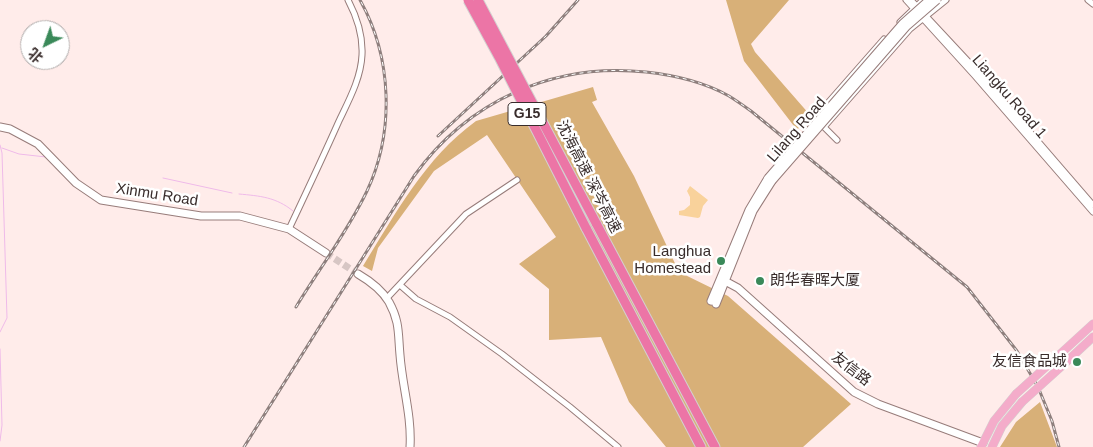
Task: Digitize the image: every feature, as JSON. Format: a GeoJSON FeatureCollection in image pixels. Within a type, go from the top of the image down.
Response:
{"type":"FeatureCollection","features":[{"type":"Feature","properties":{"kind":"highway","name":"沈海高速 深岑高速"},"geometry":{"type":"LineString","coordinates":[[468,0],[701,447]]}},
{"type":"Feature","properties":{"kind":"highway","name":"沈海高速 深岑高速"},"geometry":{"type":"LineString","coordinates":[[478,0],[714,447]]}},
{"type":"Feature","properties":{"kind":"main road"},"geometry":{"type":"LineString","coordinates":[[982,446],[994,421],[1016,394],[1093,324]]}},
{"type":"Feature","properties":{"kind":"main road"},"geometry":{"type":"LineString","coordinates":[[992,447],[1002,426],[1022,402],[1093,337]]}},
{"type":"Feature","properties":{"kind":"street"},"geometry":{"type":"LineString","coordinates":[[289,230],[337,127],[360,72],[362,40],[348,0]]}},
{"type":"Feature","properties":{"kind":"street","name":"Liangku Road 1"},"geometry":{"type":"LineString","coordinates":[[906,0],[923,17],[1093,212]]}},
{"type":"Feature","properties":{"kind":"street","name":"Liangku Road 1"},"geometry":{"type":"LineString","coordinates":[[911,0],[915,8]]}},
{"type":"Feature","properties":{"kind":"street"},"geometry":{"type":"LineString","coordinates":[[824,128],[826,104],[923,0]]}},
{"type":"Feature","properties":{"kind":"street","name":"Lilang Road"},"geometry":{"type":"LineString","coordinates":[[929,0],[903,23],[770,179],[749,210],[714,302],[724,283],[753,211],[770,179],[907,26],[937,0]]}},
{"type":"Feature","properties":{"kind":"street"},"geometry":{"type":"LineString","coordinates":[[824,128],[910,29],[946,0]]}},
{"type":"Feature","properties":{"kind":"street"},"geometry":{"type":"LineString","coordinates":[[1088,0],[1093,4]]}},
{"type":"Feature","properties":{"kind":"street","name":"Liangku Road 1"},"geometry":{"type":"LineString","coordinates":[[923,17],[979,73],[1093,205]]}},
{"type":"Feature","properties":{"kind":"street","name":"Xinmu Road"},"geometry":{"type":"LineString","coordinates":[[0,127],[10,129],[38,144],[76,183],[101,200],[202,216],[240,216],[289,230],[326,253]]}},
{"type":"Feature","properties":{"kind":"street"},"geometry":{"type":"LineString","coordinates":[[824,128],[837,140]]}},
{"type":"Feature","properties":{"kind":"street"},"geometry":{"type":"LineString","coordinates":[[387,298],[466,214],[517,180]]}},
{"type":"Feature","properties":{"kind":"street"},"geometry":{"type":"LineString","coordinates":[[358,274],[375,286],[387,298],[399,327],[400,355],[406,395],[410,447]]}},
{"type":"Feature","properties":{"kind":"street","name":"友信路"},"geometry":{"type":"LineString","coordinates":[[724,283],[733,284],[743,292],[854,392],[878,404],[982,446]]}},
{"type":"Feature","properties":{"kind":"street"},"geometry":{"type":"LineString","coordinates":[[400,285],[416,299],[450,317],[494,349],[570,406],[618,447]]}},
{"type":"Feature","properties":{"kind":"shaded area"},"geometry":{"type":"Polygon","coordinates":[[[726,0],[789,0],[751,44],[755,52],[810,115],[797,130],[744,61],[726,0]]]}},
{"type":"Feature","properties":{"kind":"shaded area"},"geometry":{"type":"Polygon","coordinates":[[[593,87],[597,100],[592,102],[634,176],[679,272],[728,296],[851,404],[803,447],[666,447],[629,402],[601,337],[549,340],[549,289],[519,264],[556,237],[487,135],[434,171],[378,248],[372,271],[363,266],[400,207],[427,169],[441,152],[476,121],[593,87]]]}},
{"type":"Feature","properties":{"kind":"shaded area"},"geometry":{"type":"Polygon","coordinates":[[[690,186],[708,200],[698,218],[679,215],[679,211],[684,210],[690,205],[690,197],[687,191],[690,186]]]}},
{"type":"Feature","properties":{"kind":"shaded area"},"geometry":{"type":"Polygon","coordinates":[[[1040,402],[1057,447],[1000,447],[1016,422],[1040,402]]]}},
{"type":"Feature","properties":{"kind":"waterway"},"geometry":{"type":"LineString","coordinates":[[0,145],[2,153],[7,318],[0,332]]}},
{"type":"Feature","properties":{"kind":"waterway"},"geometry":{"type":"LineString","coordinates":[[2,148],[19,154],[46,157]]}},
{"type":"Feature","properties":{"kind":"waterway"},"geometry":{"type":"LineString","coordinates":[[163,178],[232,193]]}},
{"type":"Feature","properties":{"kind":"waterway"},"geometry":{"type":"LineString","coordinates":[[239,194],[274,200],[293,211]]}},
{"type":"Feature","properties":{"kind":"waterway"},"geometry":{"type":"LineString","coordinates":[[0,349],[2,425],[0,441]]}},
{"type":"Feature","properties":{"kind":"tunnel"},"geometry":{"type":"LineString","coordinates":[[326,253],[358,274]]}},
{"type":"Feature","properties":{"kind":"railway"},"geometry":{"type":"LineString","coordinates":[[296,307],[342,235],[367,191],[376,168],[382,144],[386,119],[384,70],[379,45],[371,22],[360,0]]}},
{"type":"Feature","properties":{"kind":"railway"},"geometry":{"type":"LineString","coordinates":[[438,136],[546,36],[578,0]]}},
{"type":"Feature","properties":{"kind":"railway"},"geometry":{"type":"LineString","coordinates":[[244,447],[414,176],[436,150],[460,127],[487,107],[515,92],[546,81],[578,73],[612,71],[646,72],[678,77],[699,83],[729,96],[751,111],[967,287],[1017,351],[1038,387],[1052,421],[1059,447]]}},
{"type":"Feature","properties":{"kind":"place","name":"Langhua Homestead"},"geometry":{"type":"Point","coordinates":[721,261]}},
{"type":"Feature","properties":{"kind":"place","name":"朗华春晖大厦"},"geometry":{"type":"Point","coordinates":[760,281]}},
{"type":"Feature","properties":{"kind":"place","name":"友信食品城"},"geometry":{"type":"Point","coordinates":[1077,362]}}]}
